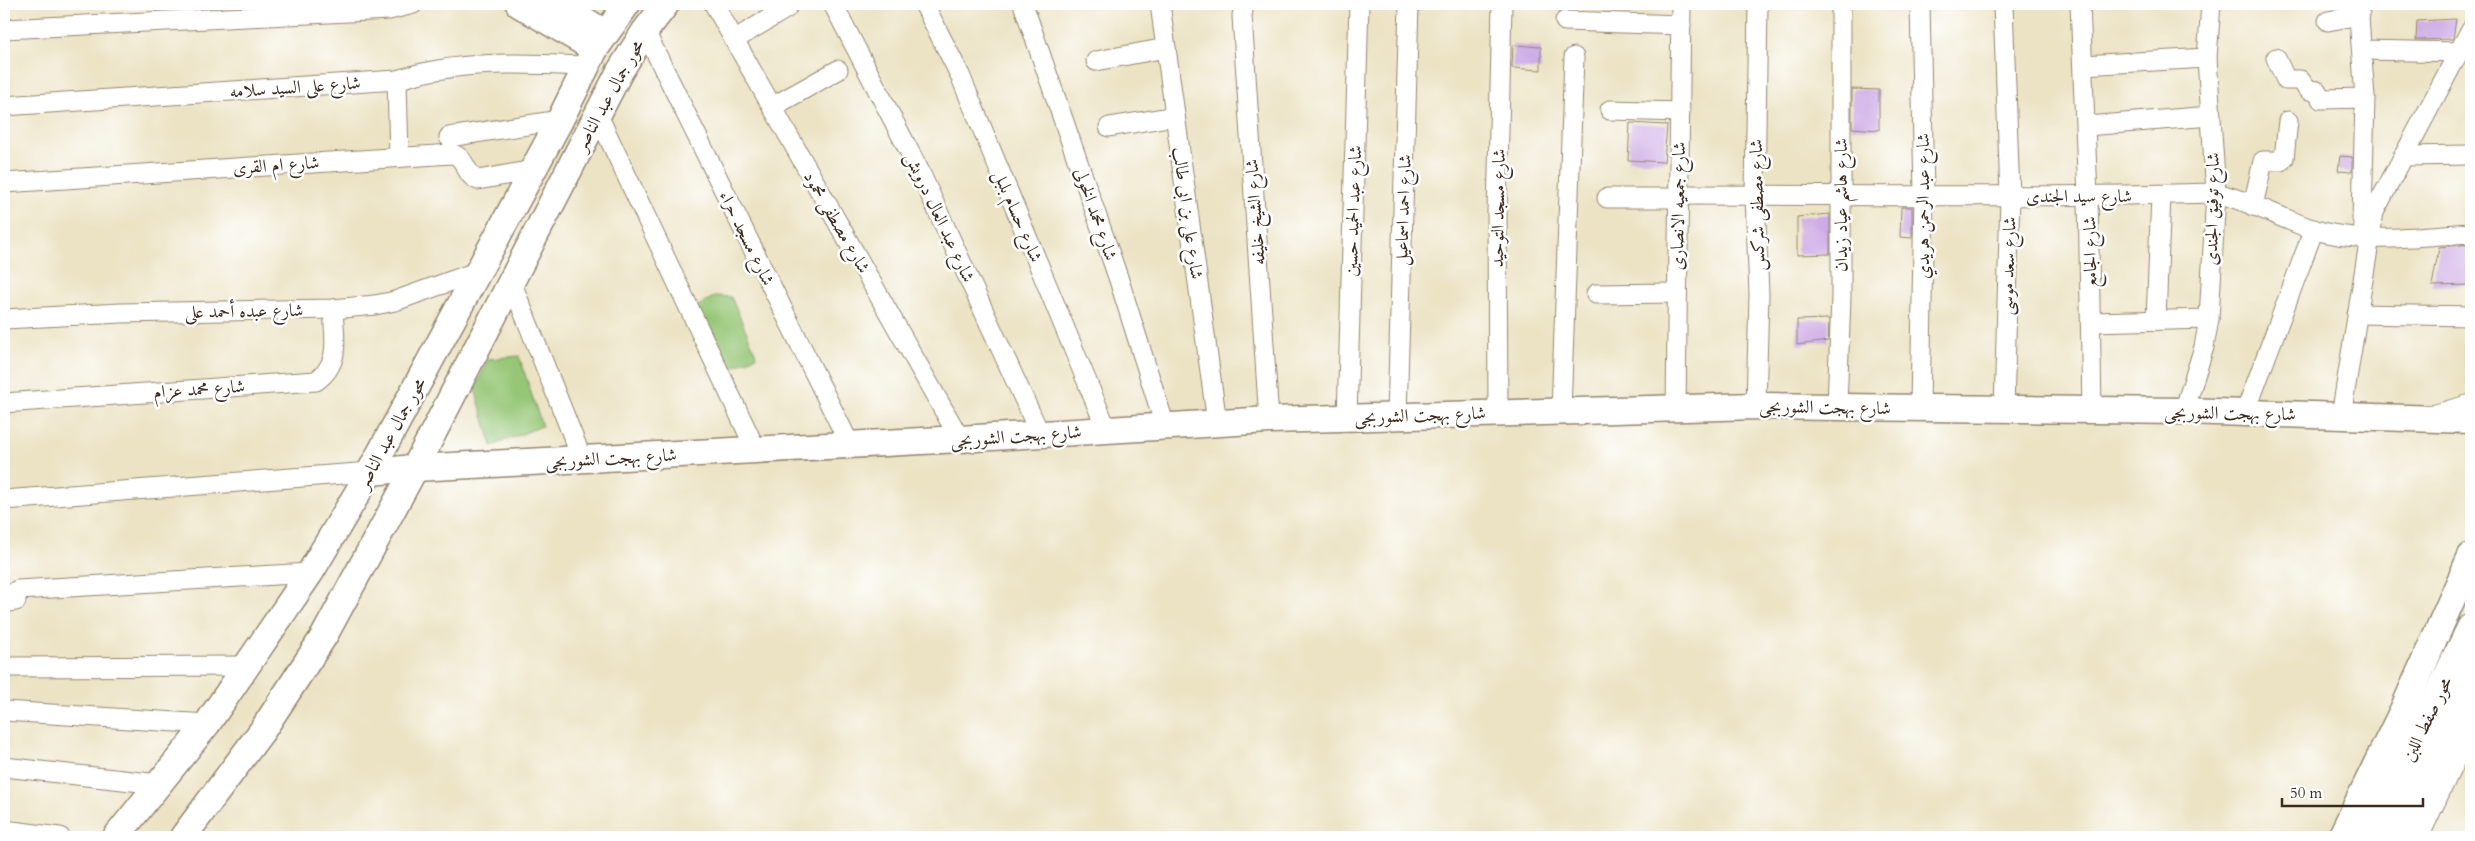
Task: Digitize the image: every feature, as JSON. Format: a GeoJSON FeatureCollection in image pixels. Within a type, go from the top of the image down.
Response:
{"type":"FeatureCollection","features":[{"type":"Feature","properties":{"kind":"main road","name":"محور صفط اللبن"},"geometry":{"type":"LineString","coordinates":[[2370,837],[2471,628]]}},
{"type":"Feature","properties":{"kind":"main road"},"geometry":{"type":"LineString","coordinates":[[2414,837],[2471,716]]}},
{"type":"Feature","properties":{"kind":"main road"},"geometry":{"type":"LineString","coordinates":[[2435,837],[2471,762]]}},
{"type":"Feature","properties":{"kind":"street"},"geometry":{"type":"LineString","coordinates":[[4,29],[389,10],[413,4]]}},
{"type":"Feature","properties":{"kind":"street"},"geometry":{"type":"LineString","coordinates":[[519,4],[595,50]]}},
{"type":"Feature","properties":{"kind":"street"},"geometry":{"type":"LineString","coordinates":[[558,4],[595,50]]}},
{"type":"Feature","properties":{"kind":"street","name":"محور جمال عبد الناصر"},"geometry":{"type":"LineString","coordinates":[[116,837],[207,724],[310,573],[370,472],[560,120],[595,50],[627,4]]}},
{"type":"Feature","properties":{"kind":"street","name":"محور جمال عبد الناصر"},"geometry":{"type":"LineString","coordinates":[[183,837],[262,731],[324,636],[415,468],[598,113],[645,31],[666,4]]}},
{"type":"Feature","properties":{"kind":"street","name":"شارع مصطفى محمود"},"geometry":{"type":"LineString","coordinates":[[714,4],[960,439]]}},
{"type":"Feature","properties":{"kind":"street","name":"شارع عبد العال درويش"},"geometry":{"type":"LineString","coordinates":[[833,4],[919,170],[1040,434]]}},
{"type":"Feature","properties":{"kind":"street","name":"شارع حسام بلبل"},"geometry":{"type":"LineString","coordinates":[[924,4],[960,74],[1107,430]]}},
{"type":"Feature","properties":{"kind":"street","name":"شارع محمد الخولى"},"geometry":{"type":"LineString","coordinates":[[1023,4],[1118,277],[1165,426]]}},
{"type":"Feature","properties":{"kind":"street","name":"شارع على بن ابى طالب"},"geometry":{"type":"LineString","coordinates":[[1160,4],[1217,423]]}},
{"type":"Feature","properties":{"kind":"street","name":"شارع الشيخ خليفه"},"geometry":{"type":"LineString","coordinates":[[1244,4],[1242,16],[1270,420]]}},
{"type":"Feature","properties":{"kind":"street","name":"شارع عبد الحميد حسين"},"geometry":{"type":"LineString","coordinates":[[1347,418],[1359,4]]}},
{"type":"Feature","properties":{"kind":"street","name":"شارع احمد اسماعيل"},"geometry":{"type":"LineString","coordinates":[[1397,416],[1409,4]]}},
{"type":"Feature","properties":{"kind":"street","name":"شارع مسجد التوحيد"},"geometry":{"type":"LineString","coordinates":[[1498,413],[1497,213],[1502,4]]}},
{"type":"Feature","properties":{"kind":"street","name":"شارع جمعيه الانصارى"},"geometry":{"type":"LineString","coordinates":[[1676,408],[1681,4]]}},
{"type":"Feature","properties":{"kind":"street","name":"شارع مصطفى شركس"},"geometry":{"type":"LineString","coordinates":[[1756,406],[1759,294],[1755,195],[1758,4]]}},
{"type":"Feature","properties":{"kind":"street","name":"شارع هاشم عياد زيدان"},"geometry":{"type":"LineString","coordinates":[[1837,407],[1841,297],[1840,4]]}},
{"type":"Feature","properties":{"kind":"street","name":"شارع عبد الرحمن هريدي"},"geometry":{"type":"LineString","coordinates":[[1920,4],[1924,194],[1920,408]]}},
{"type":"Feature","properties":{"kind":"street","name":"شارع سعد موسى"},"geometry":{"type":"LineString","coordinates":[[2003,4],[2010,196],[2004,409]]}},
{"type":"Feature","properties":{"kind":"street","name":"شارع الجامع"},"geometry":{"type":"LineString","coordinates":[[2080,4],[2092,322],[2092,410]]}},
{"type":"Feature","properties":{"kind":"street","name":"شارع توفيق الجندى"},"geometry":{"type":"LineString","coordinates":[[2184,411],[2204,347],[2209,319],[2216,193],[2207,58],[2211,4]]}},
{"type":"Feature","properties":{"kind":"street"},"geometry":{"type":"LineString","coordinates":[[734,40],[787,8]]}},
{"type":"Feature","properties":{"kind":"street"},"geometry":{"type":"LineString","coordinates":[[2328,20],[2359,10],[2366,98],[2362,226],[2370,238]]}},
{"type":"Feature","properties":{"kind":"street"},"geometry":{"type":"LineString","coordinates":[[1565,22],[1681,25]]}},
{"type":"Feature","properties":{"kind":"street"},"geometry":{"type":"LineString","coordinates":[[2340,416],[2374,212],[2471,29]]}},
{"type":"Feature","properties":{"kind":"street","name":"شارع مسجد حراء"},"geometry":{"type":"LineString","coordinates":[[645,31],[850,445]]}},
{"type":"Feature","properties":{"kind":"street"},"geometry":{"type":"LineString","coordinates":[[1096,61],[1166,48]]}},
{"type":"Feature","properties":{"kind":"street","name":"شارع على السيد سلامه"},"geometry":{"type":"LineString","coordinates":[[4,106],[397,80],[423,72],[595,50]]}},
{"type":"Feature","properties":{"kind":"street"},"geometry":{"type":"LineString","coordinates":[[2363,50],[2459,52]]}},
{"type":"Feature","properties":{"kind":"street"},"geometry":{"type":"LineString","coordinates":[[1562,412],[1574,57]]}},
{"type":"Feature","properties":{"kind":"street"},"geometry":{"type":"LineString","coordinates":[[2083,65],[2207,58]]}},
{"type":"Feature","properties":{"kind":"street"},"geometry":{"type":"LineString","coordinates":[[2276,58],[2286,80],[2299,79],[2309,90],[2317,91],[2321,99],[2366,98]]}},
{"type":"Feature","properties":{"kind":"street"},"geometry":{"type":"LineString","coordinates":[[772,107],[838,70]]}},
{"type":"Feature","properties":{"kind":"street"},"geometry":{"type":"LineString","coordinates":[[397,80],[399,156]]}},
{"type":"Feature","properties":{"kind":"street"},"geometry":{"type":"LineString","coordinates":[[1610,110],[1680,112]]}},
{"type":"Feature","properties":{"kind":"street"},"geometry":{"type":"LineString","coordinates":[[598,113],[756,450]]}},
{"type":"Feature","properties":{"kind":"street"},"geometry":{"type":"LineString","coordinates":[[1109,127],[1175,116]]}},
{"type":"Feature","properties":{"kind":"street"},"geometry":{"type":"LineString","coordinates":[[2086,126],[2211,116]]}},
{"type":"Feature","properties":{"kind":"street"},"geometry":{"type":"LineString","coordinates":[[449,137],[560,120]]}},
{"type":"Feature","properties":{"kind":"street"},"geometry":{"type":"LineString","coordinates":[[2253,206],[2263,161],[2281,161],[2284,158],[2288,122]]}},
{"type":"Feature","properties":{"kind":"street","name":"شارع ام القرى"},"geometry":{"type":"LineString","coordinates":[[4,183],[399,156],[456,155],[463,160],[470,176],[478,180],[533,170]]}},
{"type":"Feature","properties":{"kind":"street"},"geometry":{"type":"LineString","coordinates":[[2403,156],[2471,156]]}},
{"type":"Feature","properties":{"kind":"street","name":"شارع سيد الجندى"},"geometry":{"type":"LineString","coordinates":[[1607,198],[1924,194],[2088,197],[2216,193],[2236,198],[2314,230],[2370,238],[2471,233]]}},
{"type":"Feature","properties":{"kind":"street"},"geometry":{"type":"LineString","coordinates":[[2156,320],[2161,195]]}},
{"type":"Feature","properties":{"kind":"street"},"geometry":{"type":"LineString","coordinates":[[2245,413],[2314,230]]}},
{"type":"Feature","properties":{"kind":"street","name":"شارع عبده أحمد على"},"geometry":{"type":"LineString","coordinates":[[4,319],[121,313],[333,309],[395,301],[479,271]]}},
{"type":"Feature","properties":{"kind":"street"},"geometry":{"type":"LineString","coordinates":[[511,281],[582,459]]}},
{"type":"Feature","properties":{"kind":"street"},"geometry":{"type":"LineString","coordinates":[[1596,294],[1677,293]]}},
{"type":"Feature","properties":{"kind":"street","name":"شارع محمد عزام"},"geometry":{"type":"LineString","coordinates":[[4,403],[316,381],[331,367],[334,358],[333,309]]}},
{"type":"Feature","properties":{"kind":"street"},"geometry":{"type":"LineString","coordinates":[[2357,314],[2471,316]]}},
{"type":"Feature","properties":{"kind":"street"},"geometry":{"type":"LineString","coordinates":[[2092,322],[2209,319]]}},
{"type":"Feature","properties":{"kind":"street"},"geometry":{"type":"LineString","coordinates":[[2422,418],[2471,404]]}},
{"type":"Feature","properties":{"kind":"street","name":"شارع بهجت الشوربجى"},"geometry":{"type":"LineString","coordinates":[[370,472],[1270,420],[1756,406],[2184,411],[2471,420]]}},
{"type":"Feature","properties":{"kind":"street"},"geometry":{"type":"LineString","coordinates":[[4,500],[370,472]]}},
{"type":"Feature","properties":{"kind":"street"},"geometry":{"type":"LineString","coordinates":[[2341,837],[2403,710],[2471,556]]}},
{"type":"Feature","properties":{"kind":"street"},"geometry":{"type":"LineString","coordinates":[[10,597],[310,573]]}},
{"type":"Feature","properties":{"kind":"street"},"geometry":{"type":"LineString","coordinates":[[8,667],[247,666]]}},
{"type":"Feature","properties":{"kind":"street"},"geometry":{"type":"LineString","coordinates":[[2398,837],[2471,679]]}},
{"type":"Feature","properties":{"kind":"street"},"geometry":{"type":"LineString","coordinates":[[4,711],[207,724]]}},
{"type":"Feature","properties":{"kind":"street"},"geometry":{"type":"LineString","coordinates":[[4,767],[159,784]]}},
{"type":"Feature","properties":{"kind":"street"},"geometry":{"type":"LineString","coordinates":[[4,830],[60,837]]}},
{"type":"Feature","properties":{"kind":"green space"},"geometry":{"type":"Polygon","coordinates":[[[715,296],[731,297],[757,356],[728,370],[690,311],[715,296]]]}},
{"type":"Feature","properties":{"kind":"green space"},"geometry":{"type":"Polygon","coordinates":[[[519,356],[542,426],[492,446],[475,389],[488,359],[519,356]]]}},
{"type":"Feature","properties":{"kind":"building"},"geometry":{"type":"Polygon","coordinates":[[[2456,19],[2453,39],[2416,40],[2417,21],[2456,19]]]}},
{"type":"Feature","properties":{"kind":"building"},"geometry":{"type":"Polygon","coordinates":[[[1513,45],[1541,47],[1541,70],[1512,68],[1513,45]]]}},
{"type":"Feature","properties":{"kind":"building"},"geometry":{"type":"Polygon","coordinates":[[[1852,89],[1879,90],[1879,130],[1852,128],[1852,89]]]}},
{"type":"Feature","properties":{"kind":"building"},"geometry":{"type":"Polygon","coordinates":[[[1630,123],[1667,125],[1664,162],[1628,160],[1630,123]]]}},
{"type":"Feature","properties":{"kind":"building"},"geometry":{"type":"Polygon","coordinates":[[[2340,156],[2352,157],[2352,172],[2338,171],[2340,156]]]}},
{"type":"Feature","properties":{"kind":"building"},"geometry":{"type":"Polygon","coordinates":[[[1901,207],[1912,207],[1912,238],[1900,237],[1901,207]]]}},
{"type":"Feature","properties":{"kind":"building"},"geometry":{"type":"Polygon","coordinates":[[[1830,214],[1830,254],[1797,255],[1797,217],[1830,214]]]}},
{"type":"Feature","properties":{"kind":"building"},"geometry":{"type":"Polygon","coordinates":[[[2471,244],[2471,285],[2432,286],[2439,247],[2471,244]]]}},
{"type":"Feature","properties":{"kind":"building"},"geometry":{"type":"Polygon","coordinates":[[[1829,319],[1828,341],[1797,345],[1797,320],[1829,319]]]}}]}
